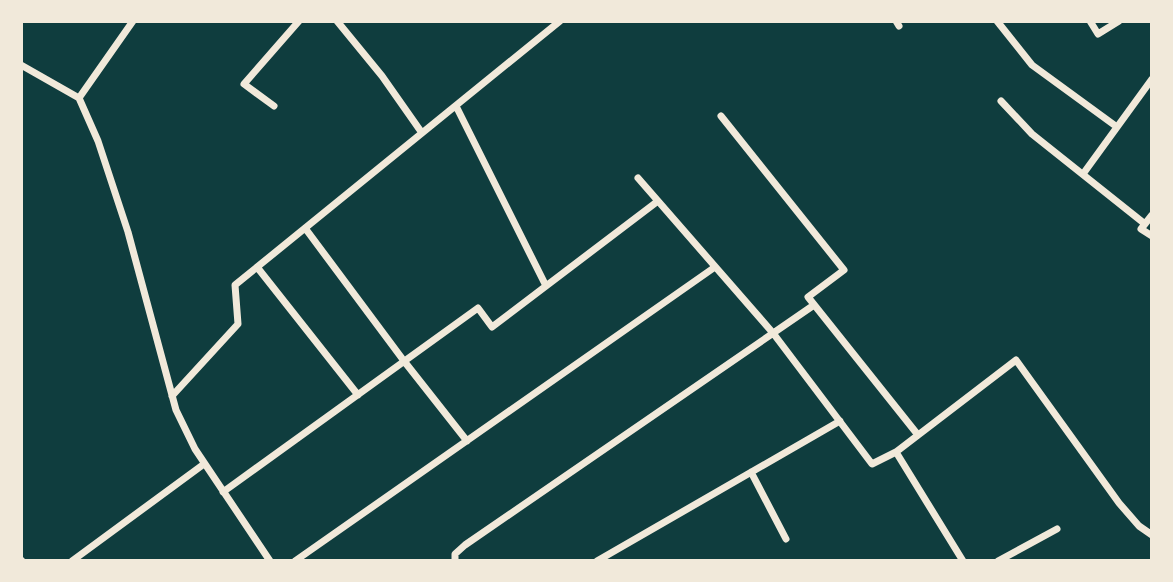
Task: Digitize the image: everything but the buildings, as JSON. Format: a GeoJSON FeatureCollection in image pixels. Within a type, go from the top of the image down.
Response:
{"type":"FeatureCollection","features":[{"type":"Feature","properties":{"kind":"street"},"geometry":{"type":"LineString","coordinates":[[79,98],[133,21]]}},
{"type":"Feature","properties":{"kind":"street"},"geometry":{"type":"LineString","coordinates":[[274,106],[244,84],[299,21]]}},
{"type":"Feature","properties":{"kind":"street"},"geometry":{"type":"LineString","coordinates":[[337,21],[382,76],[422,133]]}},
{"type":"Feature","properties":{"kind":"street"},"geometry":{"type":"LineString","coordinates":[[172,396],[238,324],[235,285],[560,21]]}},
{"type":"Feature","properties":{"kind":"street"},"geometry":{"type":"LineString","coordinates":[[997,21],[1032,65],[1117,127]]}},
{"type":"Feature","properties":{"kind":"street"},"geometry":{"type":"LineString","coordinates":[[1090,21],[1098,34],[1119,21]]}},
{"type":"Feature","properties":{"kind":"street"},"geometry":{"type":"LineString","coordinates":[[21,65],[79,98],[98,141],[128,232],[176,410],[204,464],[270,561]]}},
{"type":"Feature","properties":{"kind":"street"},"geometry":{"type":"LineString","coordinates":[[1083,174],[1152,79]]}},
{"type":"Feature","properties":{"kind":"street"},"geometry":{"type":"LineString","coordinates":[[1001,101],[1032,134],[1145,223]]}},
{"type":"Feature","properties":{"kind":"street"},"geometry":{"type":"LineString","coordinates":[[456,106],[546,286]]}},
{"type":"Feature","properties":{"kind":"street"},"geometry":{"type":"LineString","coordinates":[[721,116],[844,270],[808,297],[918,435]]}},
{"type":"Feature","properties":{"kind":"street"},"geometry":{"type":"LineString","coordinates":[[638,178],[773,333],[872,464],[896,452],[1016,360],[1119,503],[1139,526],[1152,535]]}},
{"type":"Feature","properties":{"kind":"street"},"geometry":{"type":"LineString","coordinates":[[223,492],[478,308],[492,327],[658,201]]}},
{"type":"Feature","properties":{"kind":"street"},"geometry":{"type":"LineString","coordinates":[[1152,215],[1141,229],[1152,236]]}},
{"type":"Feature","properties":{"kind":"street"},"geometry":{"type":"LineString","coordinates":[[305,228],[467,441]]}},
{"type":"Feature","properties":{"kind":"street"},"geometry":{"type":"LineString","coordinates":[[257,267],[358,395]]}},
{"type":"Feature","properties":{"kind":"street"},"geometry":{"type":"LineString","coordinates":[[295,561],[715,267]]}},
{"type":"Feature","properties":{"kind":"street"},"geometry":{"type":"LineString","coordinates":[[455,561],[454,554],[465,545],[814,304]]}},
{"type":"Feature","properties":{"kind":"street"},"geometry":{"type":"LineString","coordinates":[[597,561],[840,421]]}},
{"type":"Feature","properties":{"kind":"street"},"geometry":{"type":"LineString","coordinates":[[896,452],[963,561]]}},
{"type":"Feature","properties":{"kind":"street"},"geometry":{"type":"LineString","coordinates":[[72,561],[204,464]]}},
{"type":"Feature","properties":{"kind":"street"},"geometry":{"type":"LineString","coordinates":[[751,472],[786,538]]}},
{"type":"Feature","properties":{"kind":"street"},"geometry":{"type":"LineString","coordinates":[[998,561],[1057,529]]}},
{"type":"Feature","properties":{"kind":"street"},"geometry":{"type":"LineString","coordinates":[[81,553],[86,561]]}}]}
